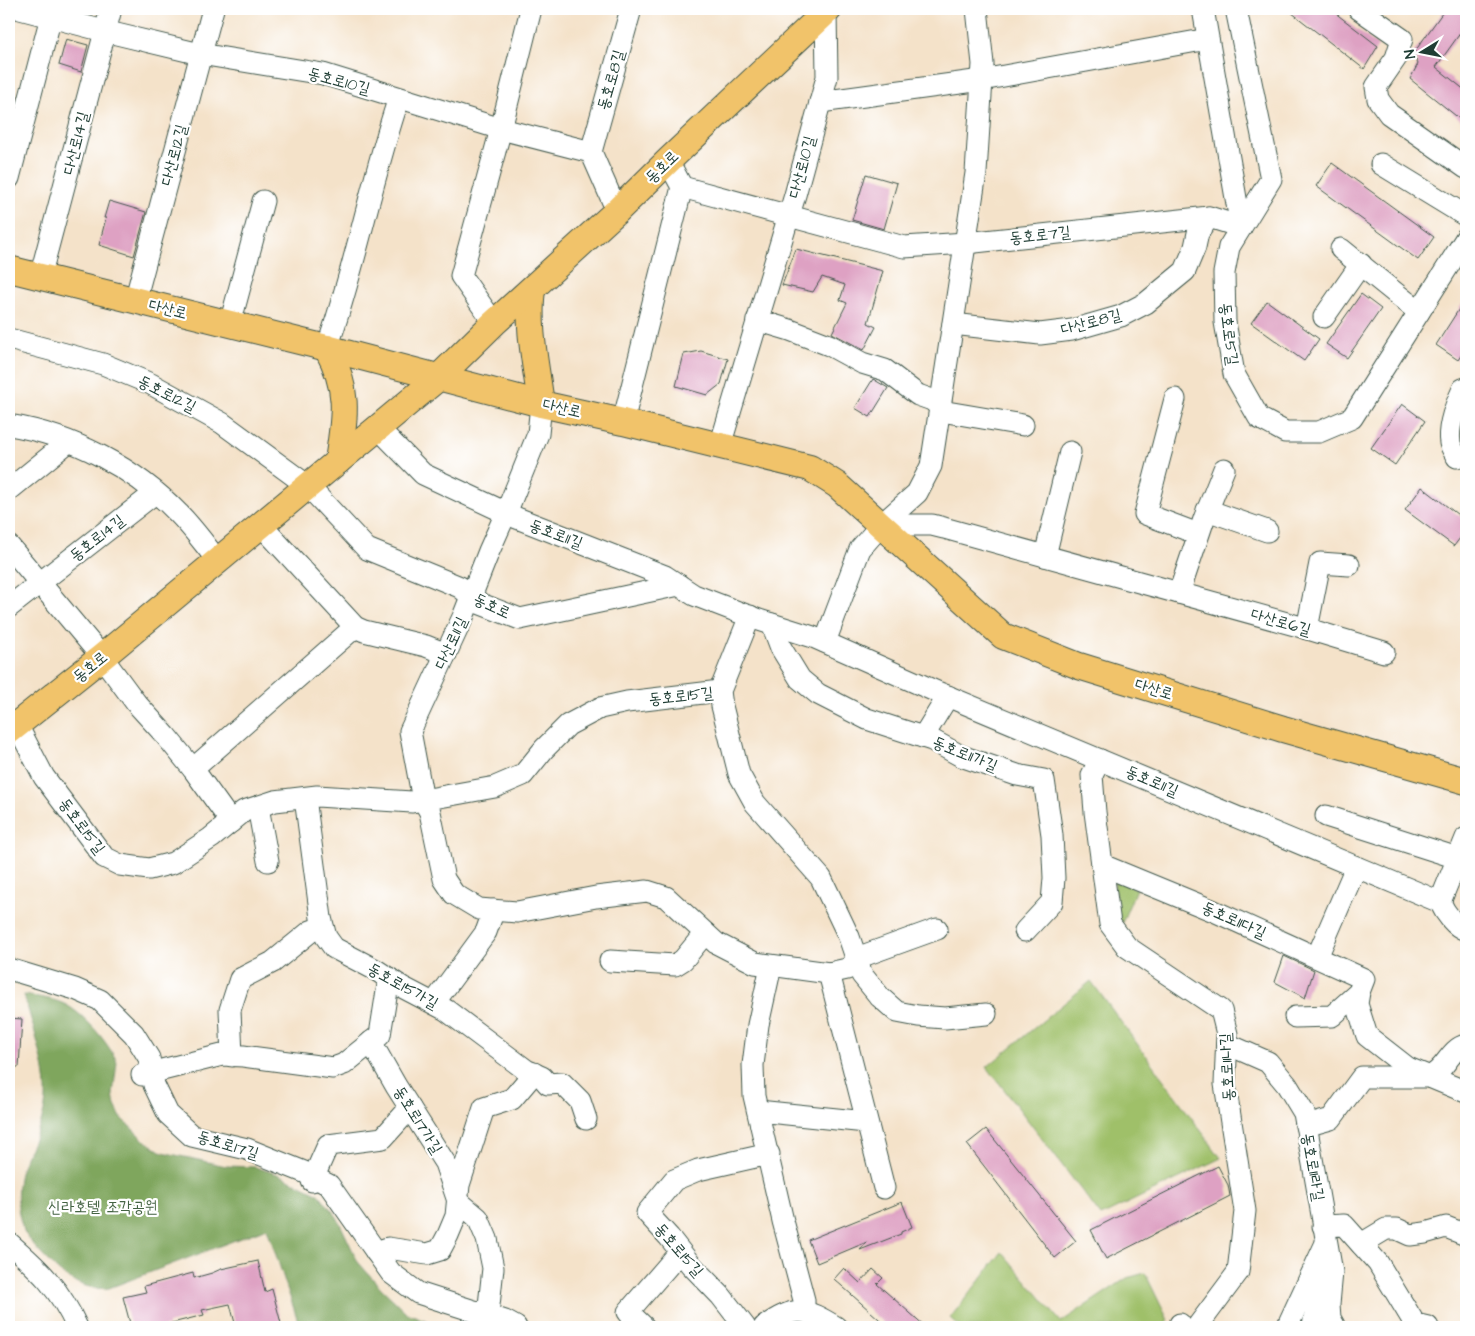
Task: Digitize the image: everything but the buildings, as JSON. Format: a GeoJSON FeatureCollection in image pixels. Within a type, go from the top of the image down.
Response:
{"type":"FeatureCollection","features":[{"type":"Feature","properties":{"kind":"main road","name":"동호로"},"geometry":{"type":"LineString","coordinates":[[13,728],[102,657],[438,378],[494,323],[617,212],[668,161],[828,10]]}},
{"type":"Feature","properties":{"kind":"main road","name":"다산로"},"geometry":{"type":"LineString","coordinates":[[9,269],[327,348],[541,404],[810,468],[836,485],[1003,636],[1079,666],[1283,729],[1466,781]]}},
{"type":"Feature","properties":{"kind":"main road"},"geometry":{"type":"LineString","coordinates":[[532,289],[531,338],[541,404]]}},
{"type":"Feature","properties":{"kind":"main road"},"geometry":{"type":"LineString","coordinates":[[327,348],[339,372],[344,396],[344,425],[338,461]]}},
{"type":"Feature","properties":{"kind":"street","name":"동호로10길"},"geometry":{"type":"LineString","coordinates":[[20,9],[52,13],[104,31],[200,54],[323,74],[501,129],[591,152]]}},
{"type":"Feature","properties":{"kind":"street","name":"다산로14길"},"geometry":{"type":"LineString","coordinates":[[40,277],[111,9]]}},
{"type":"Feature","properties":{"kind":"street","name":"다산로12길"},"geometry":{"type":"LineString","coordinates":[[136,301],[213,9]]}},
{"type":"Feature","properties":{"kind":"street"},"geometry":{"type":"LineString","coordinates":[[494,323],[461,276],[531,9]]}},
{"type":"Feature","properties":{"kind":"street","name":"동호로8길"},"geometry":{"type":"LineString","coordinates":[[591,152],[631,9]]}},
{"type":"Feature","properties":{"kind":"street"},"geometry":{"type":"LineString","coordinates":[[825,642],[860,549],[881,525],[917,493],[931,466],[976,173],[983,64],[977,9]]}},
{"type":"Feature","properties":{"kind":"street"},"geometry":{"type":"LineString","coordinates":[[1203,9],[1241,227]]}},
{"type":"Feature","properties":{"kind":"street","name":"동호로5길"},"geometry":{"type":"LineString","coordinates":[[1236,9],[1271,179],[1228,247],[1224,273],[1225,322],[1234,374],[1259,418],[1285,432],[1319,432],[1352,418],[1419,312],[1460,262],[1466,238]]}},
{"type":"Feature","properties":{"kind":"street"},"geometry":{"type":"LineString","coordinates":[[1359,9],[1402,39],[1396,58],[1376,87],[1378,99],[1389,114],[1466,168]]}},
{"type":"Feature","properties":{"kind":"street","name":"다산로10길"},"geometry":{"type":"LineString","coordinates":[[720,446],[789,216],[827,77],[828,10]]}},
{"type":"Feature","properties":{"kind":"street"},"geometry":{"type":"LineString","coordinates":[[9,178],[52,13]]}},
{"type":"Feature","properties":{"kind":"street"},"geometry":{"type":"LineString","coordinates":[[820,102],[982,80],[1208,39]]}},
{"type":"Feature","properties":{"kind":"street"},"geometry":{"type":"LineString","coordinates":[[327,348],[341,310],[388,131],[400,98]]}},
{"type":"Feature","properties":{"kind":"street"},"geometry":{"type":"LineString","coordinates":[[591,152],[617,212]]}},
{"type":"Feature","properties":{"kind":"street"},"geometry":{"type":"LineString","coordinates":[[623,422],[682,187],[668,161]]}},
{"type":"Feature","properties":{"kind":"street"},"geometry":{"type":"LineString","coordinates":[[1381,164],[1466,216]]}},
{"type":"Feature","properties":{"kind":"street","name":"동호로7길"},"geometry":{"type":"LineString","coordinates":[[682,187],[904,247],[966,243],[1209,217],[1241,227]]}},
{"type":"Feature","properties":{"kind":"street"},"geometry":{"type":"LineString","coordinates":[[230,324],[262,201]]}},
{"type":"Feature","properties":{"kind":"street","name":"다산로8길"},"geometry":{"type":"LineString","coordinates":[[953,324],[1040,334],[1072,330],[1121,316],[1146,302],[1185,272],[1195,247],[1198,233],[1209,217]]}},
{"type":"Feature","properties":{"kind":"street"},"geometry":{"type":"LineString","coordinates":[[1341,249],[1362,264],[1419,312]]}},
{"type":"Feature","properties":{"kind":"street"},"geometry":{"type":"LineString","coordinates":[[1324,318],[1362,264]]}},
{"type":"Feature","properties":{"kind":"street"},"geometry":{"type":"LineString","coordinates":[[757,320],[830,345],[862,363],[885,370],[918,394],[932,400],[947,412],[1023,425]]}},
{"type":"Feature","properties":{"kind":"street","name":"동호로12길"},"geometry":{"type":"LineString","coordinates":[[9,339],[103,364],[151,384],[222,423],[308,486]]}},
{"type":"Feature","properties":{"kind":"street"},"geometry":{"type":"LineString","coordinates":[[1457,457],[1450,442],[1451,429],[1454,409],[1463,389],[1466,388]]}},
{"type":"Feature","properties":{"kind":"street"},"geometry":{"type":"LineString","coordinates":[[1176,399],[1145,514],[1198,534]]}},
{"type":"Feature","properties":{"kind":"street","name":"다산로11길"},"geometry":{"type":"LineString","coordinates":[[423,800],[410,731],[471,597],[538,434],[541,404]]}},
{"type":"Feature","properties":{"kind":"street"},"geometry":{"type":"LineString","coordinates":[[9,425],[79,445],[114,464],[155,493],[179,514],[218,561]]}},
{"type":"Feature","properties":{"kind":"street","name":"동호로11길"},"geometry":{"type":"LineString","coordinates":[[378,428],[422,474],[506,513],[665,576],[694,595],[825,642],[948,696],[1440,902]]}},
{"type":"Feature","properties":{"kind":"street"},"geometry":{"type":"LineString","coordinates":[[9,490],[68,442]]}},
{"type":"Feature","properties":{"kind":"street"},"geometry":{"type":"LineString","coordinates":[[1045,556],[1070,452]]}},
{"type":"Feature","properties":{"kind":"street"},"geometry":{"type":"LineString","coordinates":[[1179,593],[1198,534],[1224,469]]}},
{"type":"Feature","properties":{"kind":"street","name":"동호로"},"geometry":{"type":"LineString","coordinates":[[308,486],[367,549],[460,587],[481,604],[520,619],[679,585]]}},
{"type":"Feature","properties":{"kind":"street","name":"동호로14길"},"geometry":{"type":"LineString","coordinates":[[9,607],[155,493]]}},
{"type":"Feature","properties":{"kind":"street"},"geometry":{"type":"LineString","coordinates":[[1207,510],[1267,531]]}},
{"type":"Feature","properties":{"kind":"street"},"geometry":{"type":"LineString","coordinates":[[261,525],[355,627],[364,631],[426,646],[446,654]]}},
{"type":"Feature","properties":{"kind":"street","name":"다산로6길"},"geometry":{"type":"LineString","coordinates":[[881,525],[932,525],[1307,628],[1384,652]]}},
{"type":"Feature","properties":{"kind":"street"},"geometry":{"type":"LineString","coordinates":[[9,546],[102,657],[136,703],[193,769],[231,822]]}},
{"type":"Feature","properties":{"kind":"street"},"geometry":{"type":"LineString","coordinates":[[1307,628],[1320,563],[1349,565]]}},
{"type":"Feature","properties":{"kind":"street"},"geometry":{"type":"LineString","coordinates":[[720,691],[750,616]]}},
{"type":"Feature","properties":{"kind":"street","name":"동호로11가길"},"geometry":{"type":"LineString","coordinates":[[772,624],[781,648],[800,679],[818,694],[867,720],[932,740],[961,756],[1017,775],[1044,780],[1052,835],[1054,878],[1052,902],[1025,931]]}},
{"type":"Feature","properties":{"kind":"street"},"geometry":{"type":"LineString","coordinates":[[193,769],[355,627]]}},
{"type":"Feature","properties":{"kind":"street","name":"동호로15길"},"geometry":{"type":"LineString","coordinates":[[13,728],[44,777],[104,857],[120,865],[149,869],[173,862],[211,838],[244,811],[258,806],[275,801],[317,796],[412,802],[495,787],[523,775],[544,749],[568,726],[600,708],[627,702],[720,691],[739,774],[755,803],[821,878],[849,937],[862,975],[880,997],[897,1012],[945,1018],[986,1014]]}},
{"type":"Feature","properties":{"kind":"street"},"geometry":{"type":"LineString","coordinates":[[923,737],[948,696]]}},
{"type":"Feature","properties":{"kind":"street","name":"동호로11나길"},"geometry":{"type":"LineString","coordinates":[[1100,760],[1092,775],[1094,812],[1110,924],[1127,947],[1221,1010],[1227,1034],[1225,1084],[1245,1211],[1238,1272],[1186,1326]]}},
{"type":"Feature","properties":{"kind":"street","name":"동호로15가길"},"geometry":{"type":"LineString","coordinates":[[305,798],[323,927],[326,937],[334,948],[446,1010],[526,1070],[542,1077],[548,1084],[562,1083],[580,1101],[586,1119]]}},
{"type":"Feature","properties":{"kind":"street"},"geometry":{"type":"LineString","coordinates":[[423,800],[430,812],[444,879],[454,894],[479,909],[517,912],[647,890],[666,897],[716,942],[756,963],[829,973],[847,969],[865,955],[937,930]]}},
{"type":"Feature","properties":{"kind":"street"},"geometry":{"type":"LineString","coordinates":[[258,806],[268,861]]}},
{"type":"Feature","properties":{"kind":"street"},"geometry":{"type":"LineString","coordinates":[[1326,816],[1462,861]]}},
{"type":"Feature","properties":{"kind":"street"},"geometry":{"type":"LineString","coordinates":[[1466,838],[1462,861],[1440,902],[1443,910],[1460,928],[1466,930]]}},
{"type":"Feature","properties":{"kind":"street","name":"동호로11다길"},"geometry":{"type":"LineString","coordinates":[[1102,865],[1214,911],[1317,958],[1361,986]]}},
{"type":"Feature","properties":{"kind":"street"},"geometry":{"type":"LineString","coordinates":[[1317,958],[1356,867]]}},
{"type":"Feature","properties":{"kind":"street"},"geometry":{"type":"LineString","coordinates":[[434,1003],[486,932],[494,910]]}},
{"type":"Feature","properties":{"kind":"street"},"geometry":{"type":"LineString","coordinates":[[232,1056],[230,1010],[240,979],[273,962],[311,931],[323,927]]}},
{"type":"Feature","properties":{"kind":"street"},"geometry":{"type":"LineString","coordinates":[[610,961],[676,965],[684,960],[705,932]]}},
{"type":"Feature","properties":{"kind":"street"},"geometry":{"type":"LineString","coordinates":[[771,966],[758,1025],[753,1065],[754,1096],[769,1154],[783,1221],[804,1300],[804,1311]]}},
{"type":"Feature","properties":{"kind":"street","name":"동호로17길"},"geometry":{"type":"LineString","coordinates":[[9,969],[100,1000],[134,1034],[149,1058],[147,1074],[168,1114],[192,1136],[247,1149],[329,1185],[391,1273],[418,1293],[488,1315],[516,1327]]}},
{"type":"Feature","properties":{"kind":"street"},"geometry":{"type":"LineString","coordinates":[[829,973],[884,1188]]}},
{"type":"Feature","properties":{"kind":"street"},"geometry":{"type":"LineString","coordinates":[[147,1074],[222,1055],[333,1068],[344,1064],[380,1035],[389,978]]}},
{"type":"Feature","properties":{"kind":"street"},"geometry":{"type":"LineString","coordinates":[[1294,1017],[1332,1016],[1361,986]]}},
{"type":"Feature","properties":{"kind":"street"},"geometry":{"type":"LineString","coordinates":[[1361,986],[1357,1004],[1367,1036],[1408,1068],[1466,1092]]}},
{"type":"Feature","properties":{"kind":"street","name":"동호로17가길"},"geometry":{"type":"LineString","coordinates":[[371,1042],[445,1163],[458,1200]]}},
{"type":"Feature","properties":{"kind":"street","name":"동호로11라길"},"geometry":{"type":"LineString","coordinates":[[1227,1044],[1268,1062],[1292,1092],[1304,1113],[1332,1272],[1329,1304],[1330,1318],[1335,1327]]}},
{"type":"Feature","properties":{"kind":"street"},"geometry":{"type":"LineString","coordinates":[[1306,1126],[1331,1119],[1362,1077],[1430,1078],[1439,1073],[1455,1051],[1466,1045]]}},
{"type":"Feature","properties":{"kind":"street"},"geometry":{"type":"LineString","coordinates":[[376,1252],[388,1248],[427,1254],[440,1250],[456,1216],[459,1185],[484,1108],[512,1099],[534,1073]]}},
{"type":"Feature","properties":{"kind":"street"},"geometry":{"type":"LineString","coordinates":[[313,1179],[328,1145],[383,1138],[410,1108]]}},
{"type":"Feature","properties":{"kind":"street"},"geometry":{"type":"LineString","coordinates":[[758,1111],[866,1122]]}},
{"type":"Feature","properties":{"kind":"street","name":"동호로15길"},"geometry":{"type":"LineString","coordinates":[[746,1327],[721,1296],[646,1214],[674,1180],[698,1170],[769,1154]]}},
{"type":"Feature","properties":{"kind":"street"},"geometry":{"type":"LineString","coordinates":[[458,1200],[478,1218],[487,1239],[493,1268],[488,1315]]}},
{"type":"Feature","properties":{"kind":"street"},"geometry":{"type":"LineString","coordinates":[[1287,1327],[1317,1263],[1325,1235],[1344,1225],[1378,1263],[1419,1326]]}},
{"type":"Feature","properties":{"kind":"street"},"geometry":{"type":"LineString","coordinates":[[1361,1244],[1386,1229],[1397,1229],[1410,1235],[1446,1227],[1466,1235]]}},
{"type":"Feature","properties":{"kind":"street"},"geometry":{"type":"LineString","coordinates":[[9,1243],[41,1271],[52,1284],[62,1297],[78,1327]]}},
{"type":"Feature","properties":{"kind":"street"},"geometry":{"type":"LineString","coordinates":[[644,1327],[628,1312],[680,1252]]}},
{"type":"Feature","properties":{"kind":"street"},"geometry":{"type":"LineString","coordinates":[[1312,1327],[1320,1278],[1317,1263]]}},
{"type":"Feature","properties":{"kind":"street"},"geometry":{"type":"LineString","coordinates":[[764,1327],[777,1318],[794,1311],[804,1311],[818,1316],[836,1327]]}},
{"type":"Feature","properties":{"kind":"green space"},"geometry":{"type":"Polygon","coordinates":[[[1114,879],[1136,889],[1122,923],[1117,917],[1114,879]]]}},
{"type":"Feature","properties":{"kind":"green space"},"geometry":{"type":"Polygon","coordinates":[[[1091,981],[1221,1158],[1101,1216],[987,1067],[1091,981]]]}},
{"type":"Feature","properties":{"kind":"green space","name":"신라호텔 조각공원"},"geometry":{"type":"Polygon","coordinates":[[[24,995],[62,1003],[78,1013],[94,1028],[108,1046],[117,1062],[113,1094],[115,1105],[121,1118],[144,1140],[160,1151],[171,1154],[226,1166],[255,1167],[280,1175],[319,1194],[337,1217],[358,1262],[381,1288],[407,1313],[444,1327],[300,1327],[267,1228],[109,1288],[86,1286],[64,1275],[37,1250],[25,1233],[18,1209],[18,1182],[22,1166],[40,1125],[46,1099],[45,1074],[24,995]]]}},
{"type":"Feature","properties":{"kind":"green space"},"geometry":{"type":"Polygon","coordinates":[[[1002,1252],[1061,1322],[1127,1278],[1145,1273],[1168,1320],[1162,1327],[960,1327],[950,1318],[1002,1252]]]}}]}
